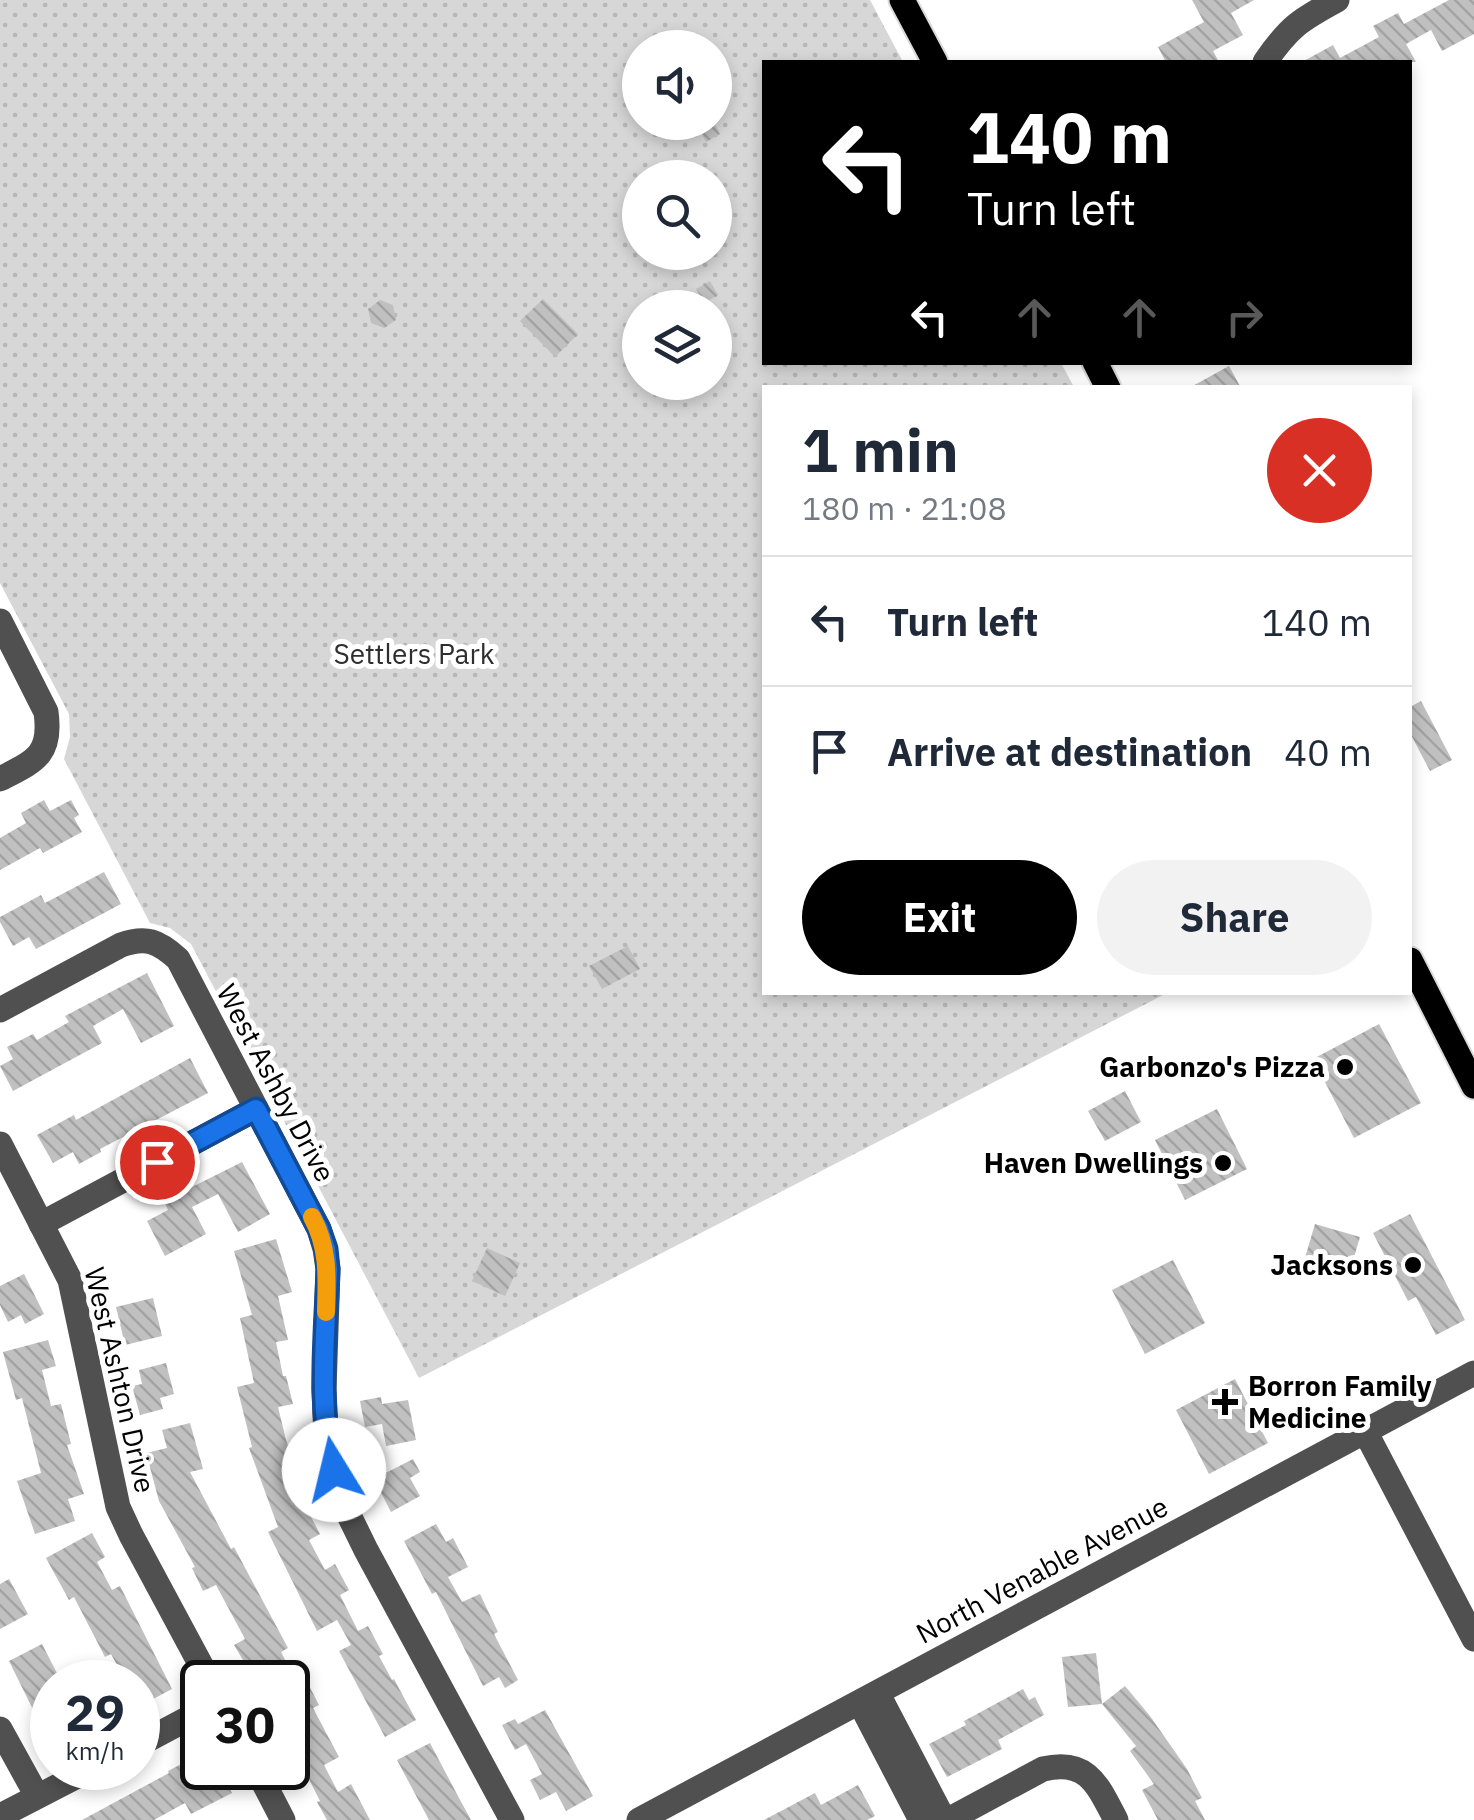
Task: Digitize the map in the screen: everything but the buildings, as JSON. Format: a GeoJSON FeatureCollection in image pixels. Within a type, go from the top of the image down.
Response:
{"type":"FeatureCollection","features":[{"type":"Feature","properties":{"kind":"main road"},"geometry":{"type":"LineString","coordinates":[[902,0],[934,60]]}},
{"type":"Feature","properties":{"kind":"main road"},"geometry":{"type":"LineString","coordinates":[[1412,964],[1474,1086]]}},
{"type":"Feature","properties":{"kind":"street"},"geometry":{"type":"LineString","coordinates":[[1265,60],[1283,36],[1304,18],[1337,0]]}},
{"type":"Feature","properties":{"kind":"street"},"geometry":{"type":"LineString","coordinates":[[0,621],[46,712],[48,727],[41,754],[31,764],[0,779]]}},
{"type":"Feature","properties":{"kind":"street","name":"West Ashby Drive"},"geometry":{"type":"LineString","coordinates":[[0,1010],[137,939],[154,942],[178,959],[326,1249],[326,1441],[341,1499],[512,1820]]}},
{"type":"Feature","properties":{"kind":"street"},"geometry":{"type":"LineString","coordinates":[[41,1224],[256,1109]]}},
{"type":"Feature","properties":{"kind":"street","name":"West Ashton Drive"},"geometry":{"type":"LineString","coordinates":[[0,1144],[70,1280],[118,1507],[198,1660]]}},
{"type":"Feature","properties":{"kind":"street","name":"North Venable Avenue"},"geometry":{"type":"LineString","coordinates":[[639,1820],[1474,1373]]}},
{"type":"Feature","properties":{"kind":"street"},"geometry":{"type":"LineString","coordinates":[[1364,1431],[1474,1639]]}},
{"type":"Feature","properties":{"kind":"street"},"geometry":{"type":"LineString","coordinates":[[869,1698],[921,1820]]}},
{"type":"Feature","properties":{"kind":"street"},"geometry":{"type":"LineString","coordinates":[[869,1698],[946,1820],[1043,1769],[1057,1766],[1071,1766],[1097,1783],[1116,1820]]}},
{"type":"Feature","properties":{"kind":"street"},"geometry":{"type":"LineString","coordinates":[[0,1729],[37,1796]]}},
{"type":"Feature","properties":{"kind":"street"},"geometry":{"type":"LineString","coordinates":[[0,1816],[49,1790]]}},
{"type":"Feature","properties":{"kind":"street"},"geometry":{"type":"LineString","coordinates":[[268,1790],[284,1820]]}},
{"type":"Feature","properties":{"kind":"green space","name":"Settlers Park"},"geometry":{"type":"Polygon","coordinates":[[[0,0],[870,0],[902,60],[762,60],[762,365],[1062,365],[1073,385],[762,385],[762,995],[1163,995],[419,1378],[191,944],[170,928],[150,923],[64,759],[70,737],[69,714],[0,583],[0,0]]]}},
{"type":"Feature","properties":{"kind":"slow traffic"},"geometry":{"type":"LineString","coordinates":[[312,1217],[326,1249],[326,1312]]}},
{"type":"Feature","properties":{"kind":"place","name":"Garbonzo's Pizza"},"geometry":{"type":"Point","coordinates":[1345,1067]}},
{"type":"Feature","properties":{"kind":"place","name":"Haven Dwellings"},"geometry":{"type":"Point","coordinates":[1223,1163]}},
{"type":"Feature","properties":{"kind":"place","name":"Jacksons"},"geometry":{"type":"Point","coordinates":[1413,1265]}},
{"type":"Feature","properties":{"kind":"place","name":"Borron Family Medicine"},"geometry":{"type":"Point","coordinates":[1225,1402]}},
{"type":"Feature","properties":{"kind":"route"},"geometry":{"type":"LineString","coordinates":[[157,1162],[256,1109],[326,1249],[324,1389],[326,1441],[334,1470]]}}]}
